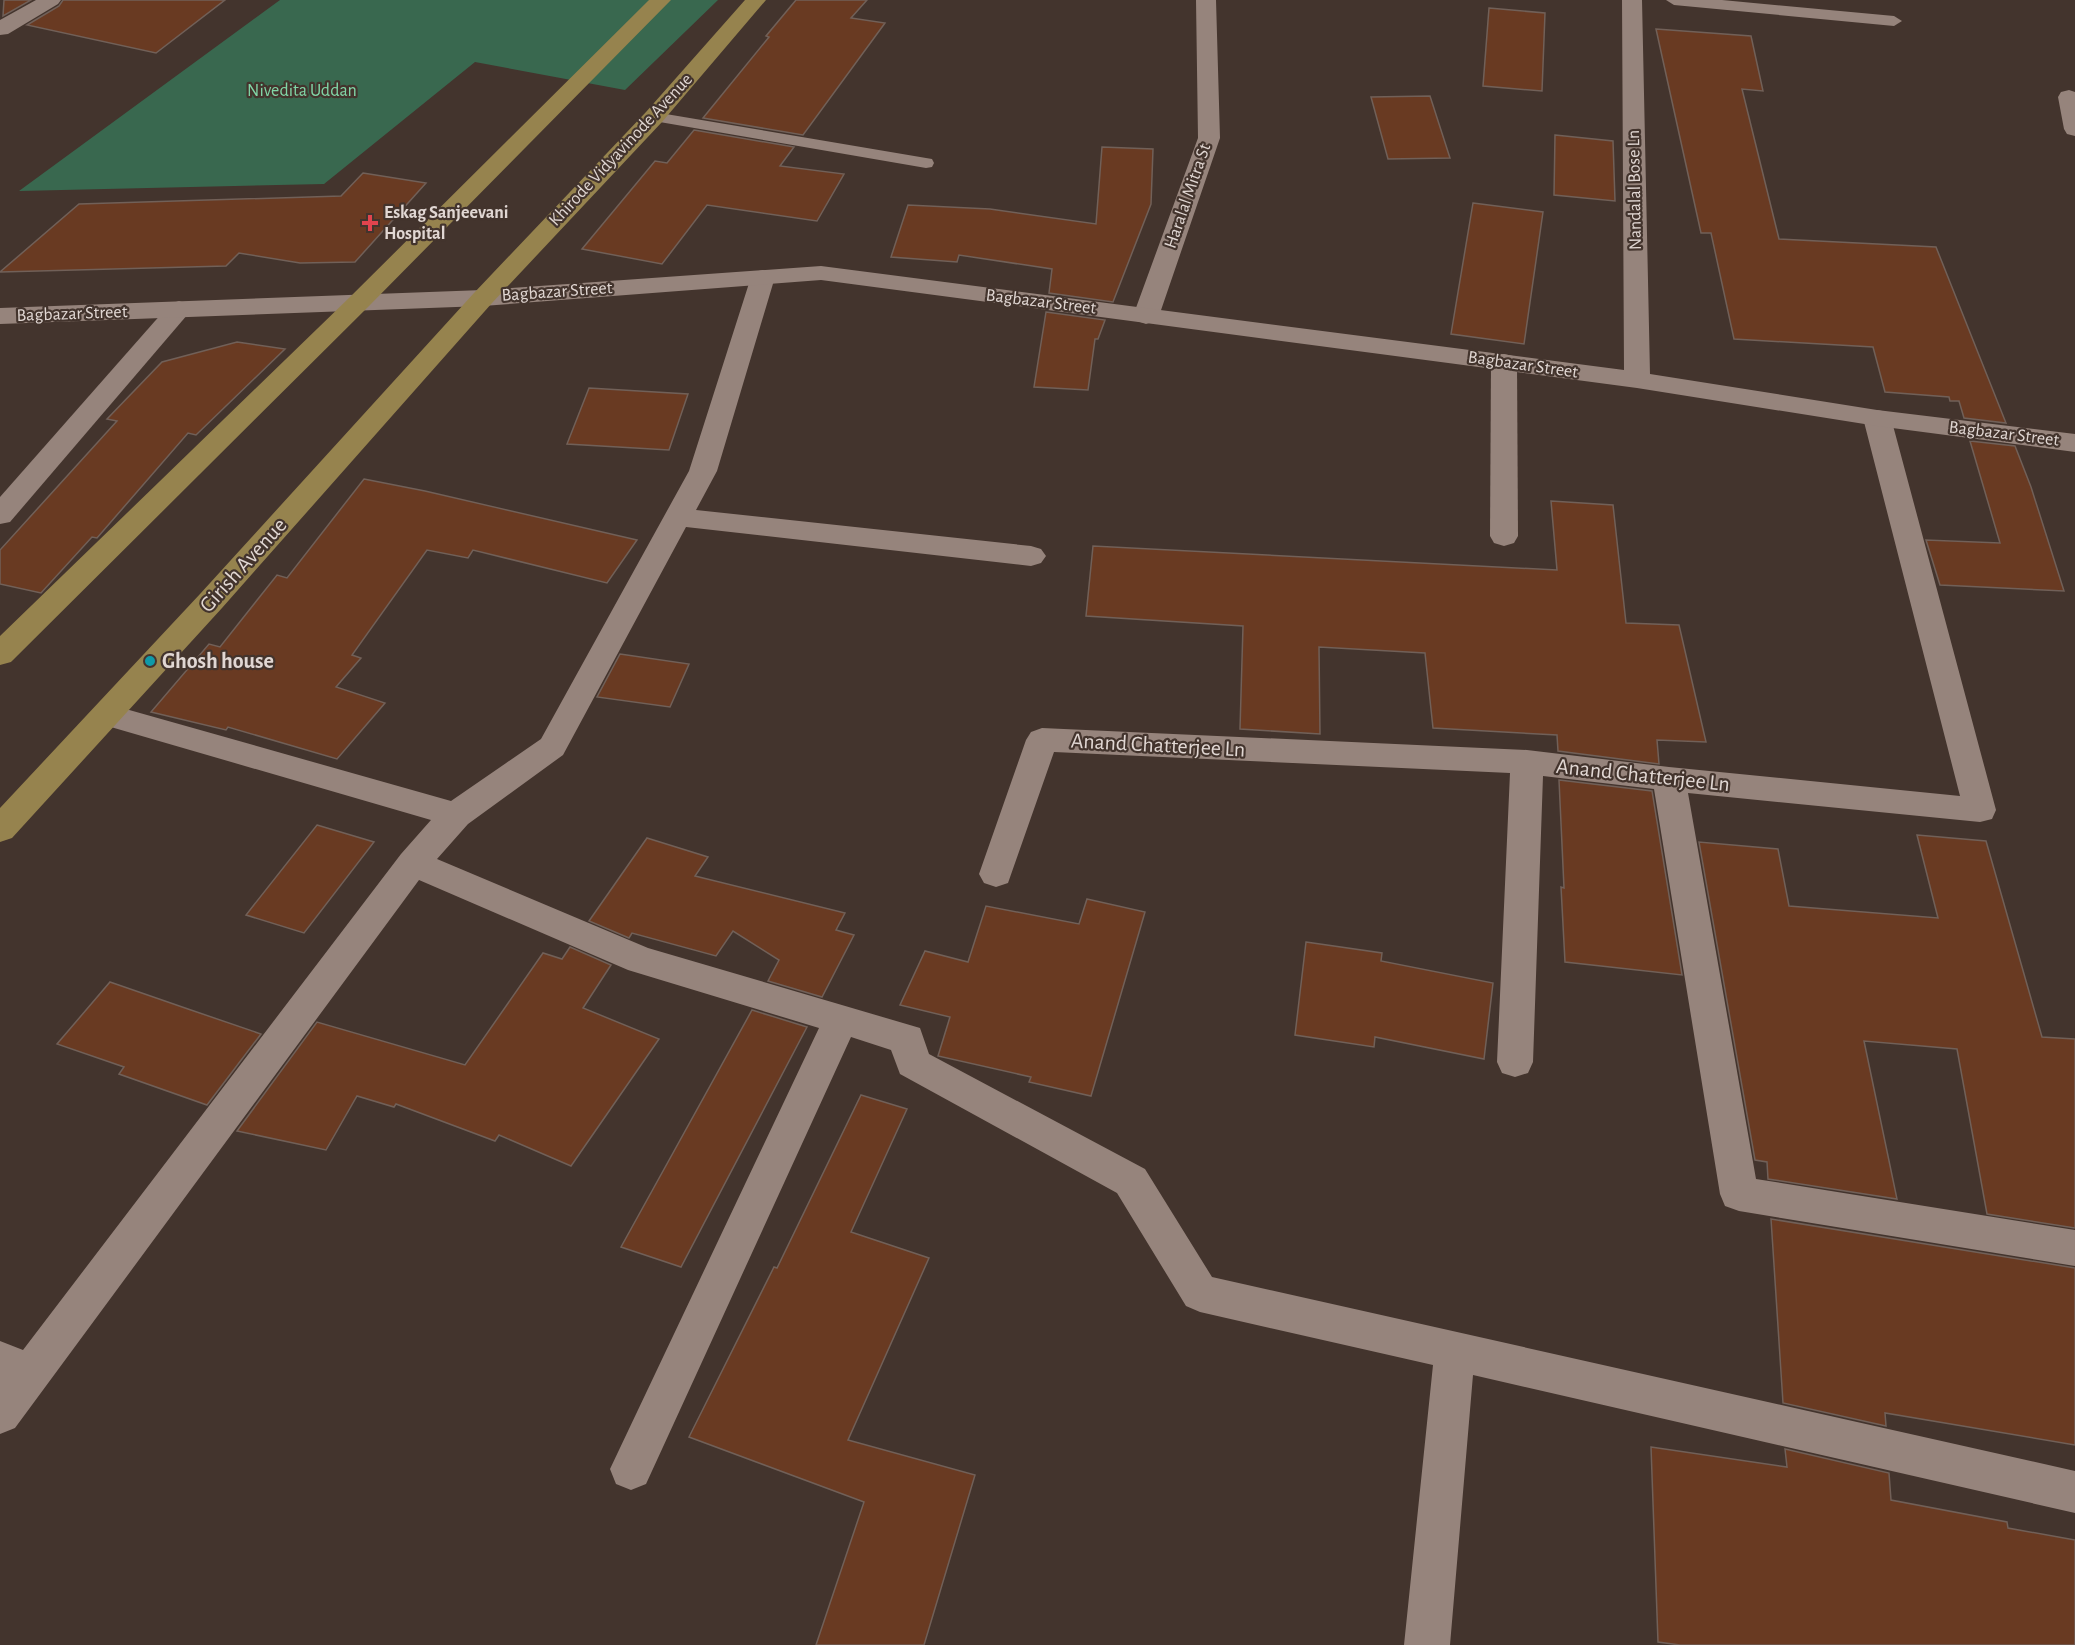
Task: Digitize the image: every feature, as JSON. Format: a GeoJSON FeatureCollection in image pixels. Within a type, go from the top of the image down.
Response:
{"type":"FeatureCollection","features":[{"type":"Feature","properties":{"kind":"main road"},"geometry":{"type":"LineString","coordinates":[[0,654],[359,302],[661,0]]}},
{"type":"Feature","properties":{"kind":"main road","name":"Khirode Vidyavinode Avenue"},"geometry":{"type":"LineString","coordinates":[[483,298],[654,117],[756,0]]}},
{"type":"Feature","properties":{"kind":"main road","name":"Girish Avenue"},"geometry":{"type":"LineString","coordinates":[[0,829],[108,715],[483,298]]}},
{"type":"Feature","properties":{"kind":"street"},"geometry":{"type":"LineString","coordinates":[[0,29],[51,0]]}},
{"type":"Feature","properties":{"kind":"street","name":"Haralal Mitra St"},"geometry":{"type":"LineString","coordinates":[[1146,316],[1209,138],[1206,0]]}},
{"type":"Feature","properties":{"kind":"street","name":"Nandalal Bose Ln"},"geometry":{"type":"LineString","coordinates":[[1632,0],[1637,380]]}},
{"type":"Feature","properties":{"kind":"street"},"geometry":{"type":"LineString","coordinates":[[2070,97],[2075,129]]}},
{"type":"Feature","properties":{"kind":"street","name":"Bagbazar Street"},"geometry":{"type":"LineString","coordinates":[[0,316],[483,298],[821,273],[1637,380],[1877,418],[2075,443]]}},
{"type":"Feature","properties":{"kind":"street"},"geometry":{"type":"LineString","coordinates":[[0,1414],[15,1367],[413,863],[456,815],[552,747],[703,471],[762,278]]}},
{"type":"Feature","properties":{"kind":"street"},"geometry":{"type":"LineString","coordinates":[[0,515],[178,309]]}},
{"type":"Feature","properties":{"kind":"street"},"geometry":{"type":"LineString","coordinates":[[1504,362],[1504,536]]}},
{"type":"Feature","properties":{"kind":"street","name":"Anand Chatterjee Ln"},"geometry":{"type":"LineString","coordinates":[[996,874],[1042,740],[1527,762],[1669,779],[1980,810],[1877,418]]}},
{"type":"Feature","properties":{"kind":"street"},"geometry":{"type":"LineString","coordinates":[[678,517],[1031,556]]}},
{"type":"Feature","properties":{"kind":"street"},"geometry":{"type":"LineString","coordinates":[[108,715],[456,815]]}},
{"type":"Feature","properties":{"kind":"street"},"geometry":{"type":"LineString","coordinates":[[1515,1062],[1527,762]]}},
{"type":"Feature","properties":{"kind":"street"},"geometry":{"type":"LineString","coordinates":[[1669,779],[1738,1194],[2075,1248]]}},
{"type":"Feature","properties":{"kind":"street"},"geometry":{"type":"LineString","coordinates":[[413,863],[640,960],[907,1039],[913,1063],[1131,1181],[1200,1293],[2075,1492]]}},
{"type":"Feature","properties":{"kind":"street"},"geometry":{"type":"LineString","coordinates":[[631,1469],[841,1019]]}},
{"type":"Feature","properties":{"kind":"street"},"geometry":{"type":"LineString","coordinates":[[1427,1645],[1455,1351]]}},
{"type":"Feature","properties":{"kind":"lane"},"geometry":{"type":"LineString","coordinates":[[1674,0],[1894,21]]}},
{"type":"Feature","properties":{"kind":"lane"},"geometry":{"type":"LineString","coordinates":[[654,117],[926,163]]}},
{"type":"Feature","properties":{"kind":"green space","name":"Nivedita Uddan"},"geometry":{"type":"Polygon","coordinates":[[[280,0],[718,0],[625,90],[475,62],[324,184],[19,191],[280,0]]]}},
{"type":"Feature","properties":{"kind":"building"},"geometry":{"type":"Polygon","coordinates":[[[4,0],[31,0],[3,16],[4,0]]]}},
{"type":"Feature","properties":{"kind":"building"},"geometry":{"type":"Polygon","coordinates":[[[63,0],[225,0],[156,53],[27,25],[59,6],[63,0]]]}},
{"type":"Feature","properties":{"kind":"building"},"geometry":{"type":"Polygon","coordinates":[[[796,0],[867,0],[851,18],[885,23],[803,135],[703,118],[769,37],[766,36],[796,0]]]}},
{"type":"Feature","properties":{"kind":"building"},"geometry":{"type":"Polygon","coordinates":[[[1489,8],[1545,13],[1542,91],[1483,86],[1489,8]]]}},
{"type":"Feature","properties":{"kind":"building"},"geometry":{"type":"Polygon","coordinates":[[[1656,29],[1751,36],[1763,91],[1742,89],[1779,239],[1936,247],[2006,423],[1964,418],[1959,401],[1950,401],[1949,397],[1885,392],[1873,347],[1734,339],[1711,233],[1701,233],[1656,29]]]}},
{"type":"Feature","properties":{"kind":"building"},"geometry":{"type":"Polygon","coordinates":[[[1430,96],[1450,158],[1388,159],[1371,97],[1430,96]]]}},
{"type":"Feature","properties":{"kind":"building"},"geometry":{"type":"Polygon","coordinates":[[[694,130],[794,147],[780,166],[844,174],[817,221],[707,205],[662,264],[582,249],[655,161],[667,163],[694,130]]]}},
{"type":"Feature","properties":{"kind":"building"},"geometry":{"type":"Polygon","coordinates":[[[1555,135],[1613,141],[1615,201],[1554,195],[1555,135]]]}},
{"type":"Feature","properties":{"kind":"building"},"geometry":{"type":"Polygon","coordinates":[[[1102,147],[1153,149],[1151,204],[1113,302],[1049,293],[1052,269],[959,255],[957,262],[891,257],[908,205],[990,209],[1096,224],[1102,147]]]}},
{"type":"Feature","properties":{"kind":"building"},"geometry":{"type":"Polygon","coordinates":[[[363,173],[426,183],[355,262],[300,263],[239,253],[226,266],[0,272],[79,204],[341,196],[363,173]]]}},
{"type":"Feature","properties":{"kind":"building"},"geometry":{"type":"Polygon","coordinates":[[[1473,203],[1543,212],[1524,344],[1451,334],[1473,203]]]}},
{"type":"Feature","properties":{"kind":"building"},"geometry":{"type":"Polygon","coordinates":[[[1046,312],[1105,320],[1098,339],[1095,339],[1088,390],[1034,387],[1046,312]]]}},
{"type":"Feature","properties":{"kind":"building"},"geometry":{"type":"Polygon","coordinates":[[[237,342],[285,349],[196,435],[188,433],[97,538],[92,537],[41,593],[0,584],[0,550],[117,421],[107,419],[162,362],[237,342]]]}},
{"type":"Feature","properties":{"kind":"building"},"geometry":{"type":"Polygon","coordinates":[[[589,388],[688,394],[669,450],[567,444],[589,388]]]}},
{"type":"Feature","properties":{"kind":"building"},"geometry":{"type":"Polygon","coordinates":[[[1970,441],[2015,446],[2031,487],[2064,591],[1940,585],[1926,540],[2000,543],[1970,441]]]}},
{"type":"Feature","properties":{"kind":"building"},"geometry":{"type":"Polygon","coordinates":[[[364,479],[637,540],[607,583],[473,550],[468,558],[427,550],[352,655],[361,658],[336,687],[385,703],[337,759],[228,727],[226,730],[151,712],[209,644],[220,647],[277,575],[287,578],[364,479]]]}},
{"type":"Feature","properties":{"kind":"building"},"geometry":{"type":"Polygon","coordinates":[[[1551,501],[1613,505],[1626,623],[1679,625],[1706,742],[1657,740],[1659,764],[1558,751],[1557,735],[1433,728],[1425,653],[1319,647],[1320,734],[1240,729],[1243,626],[1086,616],[1093,546],[1557,570],[1551,501]]]}},
{"type":"Feature","properties":{"kind":"building"},"geometry":{"type":"Polygon","coordinates":[[[620,654],[689,664],[670,707],[597,697],[620,654]]]}},
{"type":"Feature","properties":{"kind":"building"},"geometry":{"type":"Polygon","coordinates":[[[1559,780],[1652,791],[1682,975],[1565,962],[1559,780]]]}},
{"type":"Feature","properties":{"kind":"building"},"geometry":{"type":"Polygon","coordinates":[[[317,825],[374,842],[304,933],[246,915],[317,825]]]}},
{"type":"Feature","properties":{"kind":"building"},"geometry":{"type":"Polygon","coordinates":[[[1917,835],[1986,841],[2042,1037],[2075,1039],[2075,1228],[1987,1214],[1957,1049],[1864,1041],[1897,1199],[1768,1179],[1767,1162],[1755,1160],[1699,842],[1778,849],[1789,906],[1938,918],[1917,835]]]}},
{"type":"Feature","properties":{"kind":"building"},"geometry":{"type":"Polygon","coordinates":[[[647,838],[708,857],[695,876],[845,913],[836,930],[854,935],[822,997],[768,981],[779,960],[733,931],[716,956],[632,933],[629,938],[589,921],[647,838]]]}},
{"type":"Feature","properties":{"kind":"building"},"geometry":{"type":"Polygon","coordinates":[[[1087,899],[1145,912],[1091,1096],[1029,1082],[1031,1077],[938,1056],[950,1017],[900,1005],[925,951],[968,962],[986,906],[1079,924],[1087,899]]]}},
{"type":"Feature","properties":{"kind":"building"},"geometry":{"type":"Polygon","coordinates":[[[1306,942],[1382,953],[1381,961],[1493,983],[1484,1059],[1375,1037],[1374,1047],[1295,1035],[1306,942]]]}},
{"type":"Feature","properties":{"kind":"building"},"geometry":{"type":"Polygon","coordinates":[[[570,947],[611,965],[583,1008],[659,1039],[571,1166],[499,1135],[495,1141],[396,1104],[394,1107],[357,1096],[326,1150],[237,1131],[317,1022],[465,1065],[543,953],[562,959],[570,947]]]}},
{"type":"Feature","properties":{"kind":"building"},"geometry":{"type":"Polygon","coordinates":[[[110,982],[261,1034],[207,1105],[119,1074],[124,1067],[57,1044],[110,982]]]}},
{"type":"Feature","properties":{"kind":"building"},"geometry":{"type":"Polygon","coordinates":[[[752,1010],[807,1027],[681,1267],[621,1247],[752,1010]]]}},
{"type":"Feature","properties":{"kind":"building"},"geometry":{"type":"Polygon","coordinates":[[[861,1095],[907,1109],[851,1232],[929,1258],[848,1440],[975,1475],[924,1645],[816,1645],[864,1502],[689,1437],[774,1267],[777,1268],[861,1095]]]}},
{"type":"Feature","properties":{"kind":"building"},"geometry":{"type":"Polygon","coordinates":[[[1771,1219],[2075,1268],[2075,1445],[1885,1413],[1886,1426],[1783,1403],[1771,1219]]]}},
{"type":"Feature","properties":{"kind":"building"},"geometry":{"type":"Polygon","coordinates":[[[1651,1447],[1787,1467],[1785,1449],[1889,1473],[1891,1500],[2007,1522],[2008,1528],[2075,1540],[2075,1645],[1680,1645],[1658,1642],[1651,1447]]]}},
{"type":"Feature","properties":{"kind":"place","name":"Eskag Sanjeevani Hospital"},"geometry":{"type":"Point","coordinates":[370,223]}},
{"type":"Feature","properties":{"kind":"place","name":"Ghosh house"},"geometry":{"type":"Point","coordinates":[150,661]}}]}
